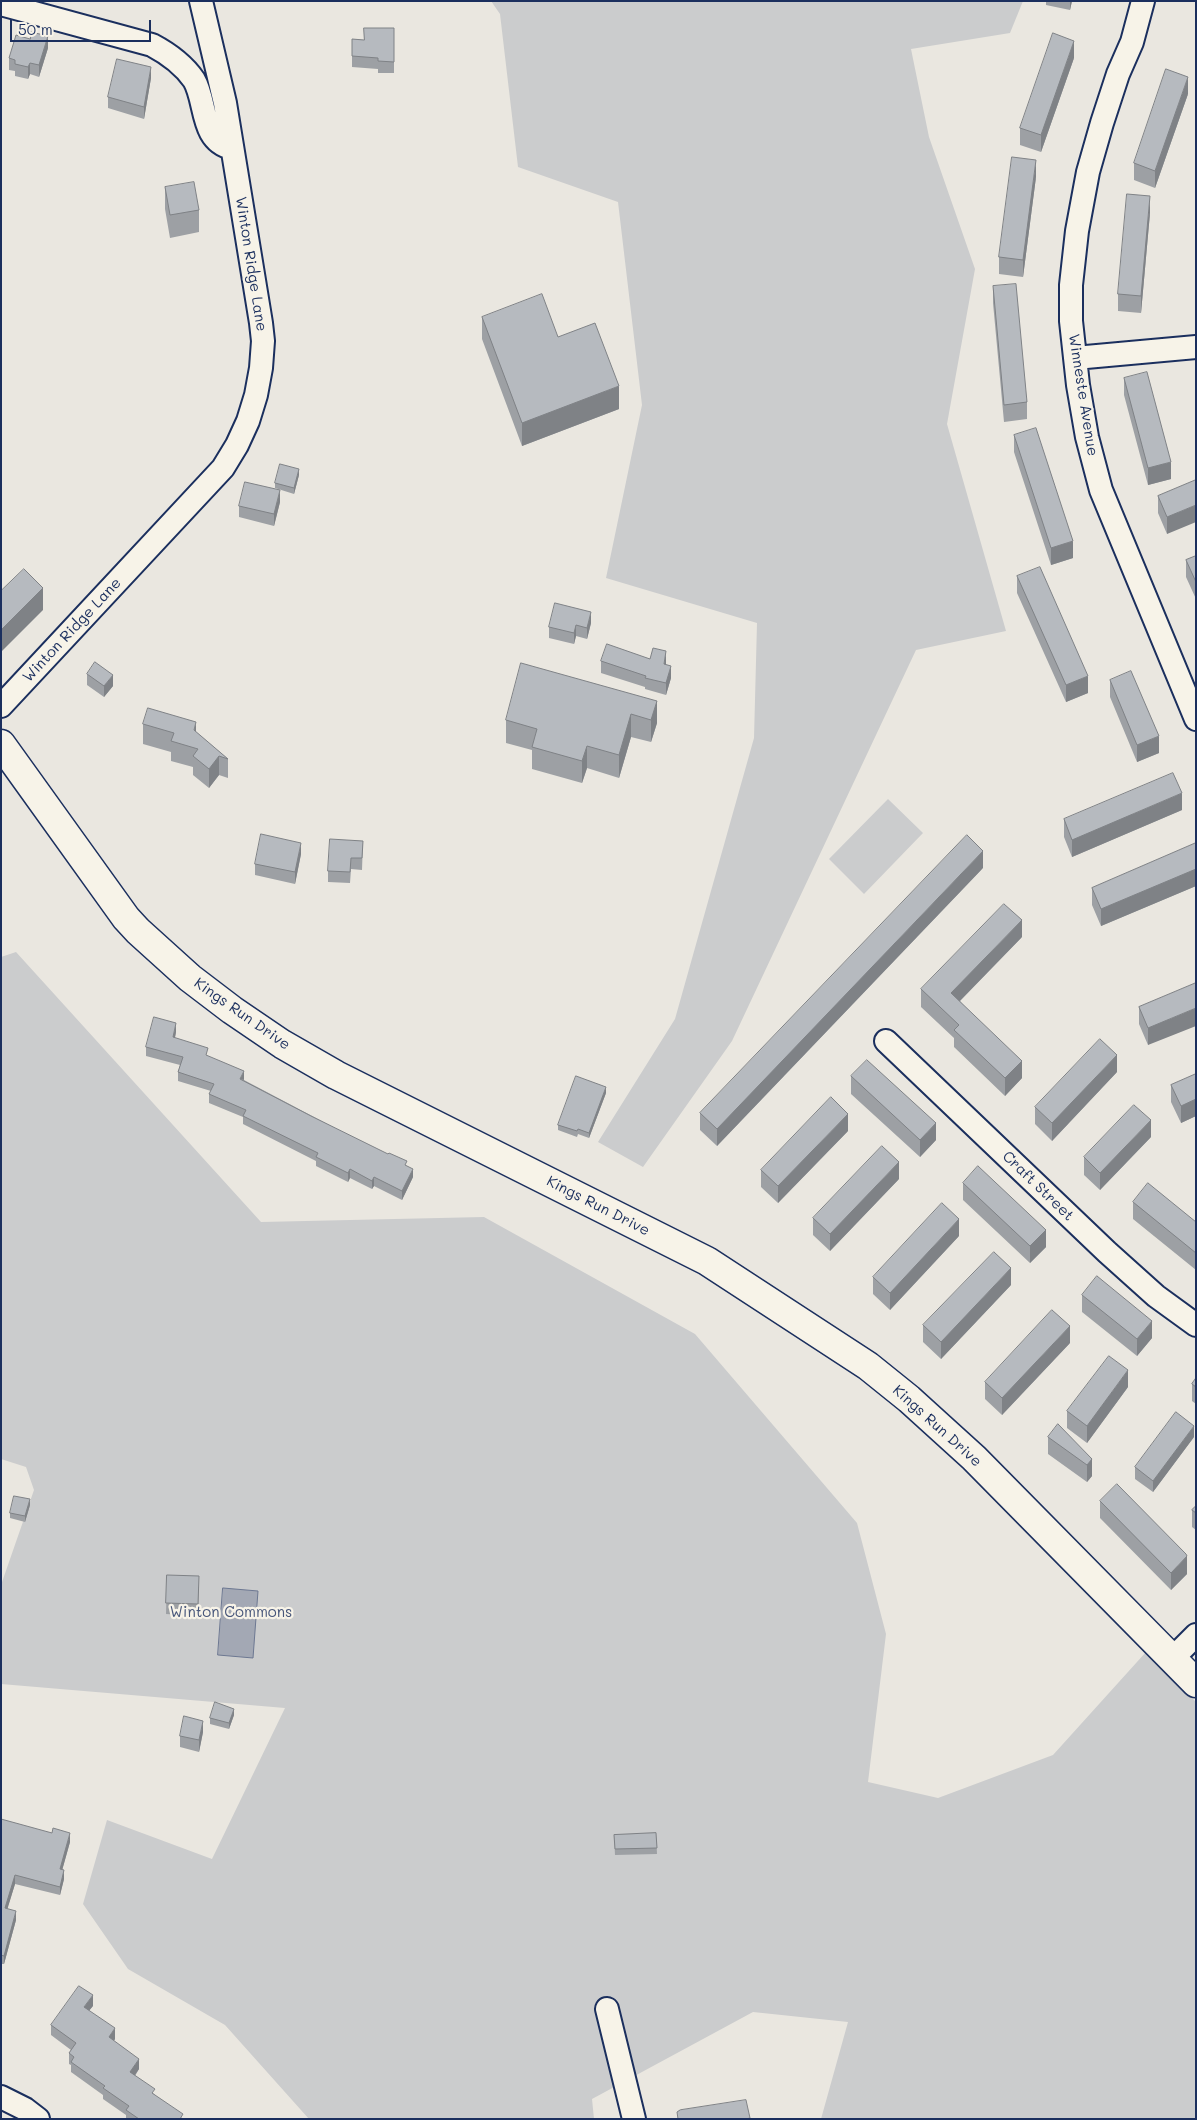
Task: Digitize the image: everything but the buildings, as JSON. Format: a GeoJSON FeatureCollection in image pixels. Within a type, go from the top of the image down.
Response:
{"type":"FeatureCollection","features":[{"type":"Feature","properties":{"kind":"street","name":"Winton Ridge Lane"},"geometry":{"type":"LineString","coordinates":[[1,706],[223,468],[237,445],[248,421],[256,395],[261,368],[262,323],[225,103],[201,1]]}},
{"type":"Feature","properties":{"kind":"street","name":"Winneste Avenue"},"geometry":{"type":"LineString","coordinates":[[1143,1],[1132,42],[1104,114],[1088,172],[1077,232],[1071,285],[1071,321],[1088,438],[1101,490],[1196,719]]}},
{"type":"Feature","properties":{"kind":"street"},"geometry":{"type":"LineString","coordinates":[[1,4],[152,45],[169,54],[183,66],[194,82],[202,99],[202,110],[210,131],[226,146],[232,148]]}},
{"type":"Feature","properties":{"kind":"street"},"geometry":{"type":"LineString","coordinates":[[1075,358],[1196,347]]}},
{"type":"Feature","properties":{"kind":"street","name":"Kings Run Drive"},"geometry":{"type":"LineString","coordinates":[[1,744],[126,918],[190,978],[232,1010],[282,1044],[336,1075],[707,1261],[868,1366],[909,1399],[974,1458],[1196,1683]]}},
{"type":"Feature","properties":{"kind":"street","name":"Craft Street"},"geometry":{"type":"LineString","coordinates":[[886,1041],[1107,1252],[1156,1296],[1196,1325]]}},
{"type":"Feature","properties":{"kind":"street"},"geometry":{"type":"LineString","coordinates":[[1172,1659],[1196,1635]]}},
{"type":"Feature","properties":{"kind":"street"},"geometry":{"type":"LineString","coordinates":[[607,2009],[634,2119]]}},
{"type":"Feature","properties":{"kind":"street"},"geometry":{"type":"LineString","coordinates":[[1,2097],[25,2109],[38,2119]]}},
{"type":"Feature","properties":{"kind":"green space"},"geometry":{"type":"Polygon","coordinates":[[[491,1],[1023,1],[1010,33],[911,49],[929,137],[975,269],[947,424],[1006,631],[916,650],[732,1041],[643,1167],[598,1142],[675,1019],[754,738],[757,623],[606,578],[642,405],[618,202],[518,167],[500,14],[491,1]]]}},
{"type":"Feature","properties":{"kind":"green space"},"geometry":{"type":"Polygon","coordinates":[[[888,799],[923,833],[864,894],[829,859],[888,799]]]}},
{"type":"Feature","properties":{"kind":"green space","name":"Winton Commons"},"geometry":{"type":"Polygon","coordinates":[[[16,952],[261,1222],[484,1217],[695,1334],[857,1523],[886,1634],[868,1782],[938,1798],[1053,1755],[1146,1652],[1196,1702],[1196,2119],[821,2119],[848,2022],[753,2012],[592,2099],[594,2119],[309,2119],[225,2025],[128,1969],[83,1904],[107,1820],[212,1859],[285,1708],[1,1684],[1,1585],[34,1490],[26,1467],[1,1459],[1,957],[16,952]]]}},
{"type":"Feature","properties":{"kind":"shaded area"},"geometry":{"type":"Polygon","coordinates":[[[223,1588],[258,1591],[253,1658],[218,1655],[223,1588]]]}}]}
